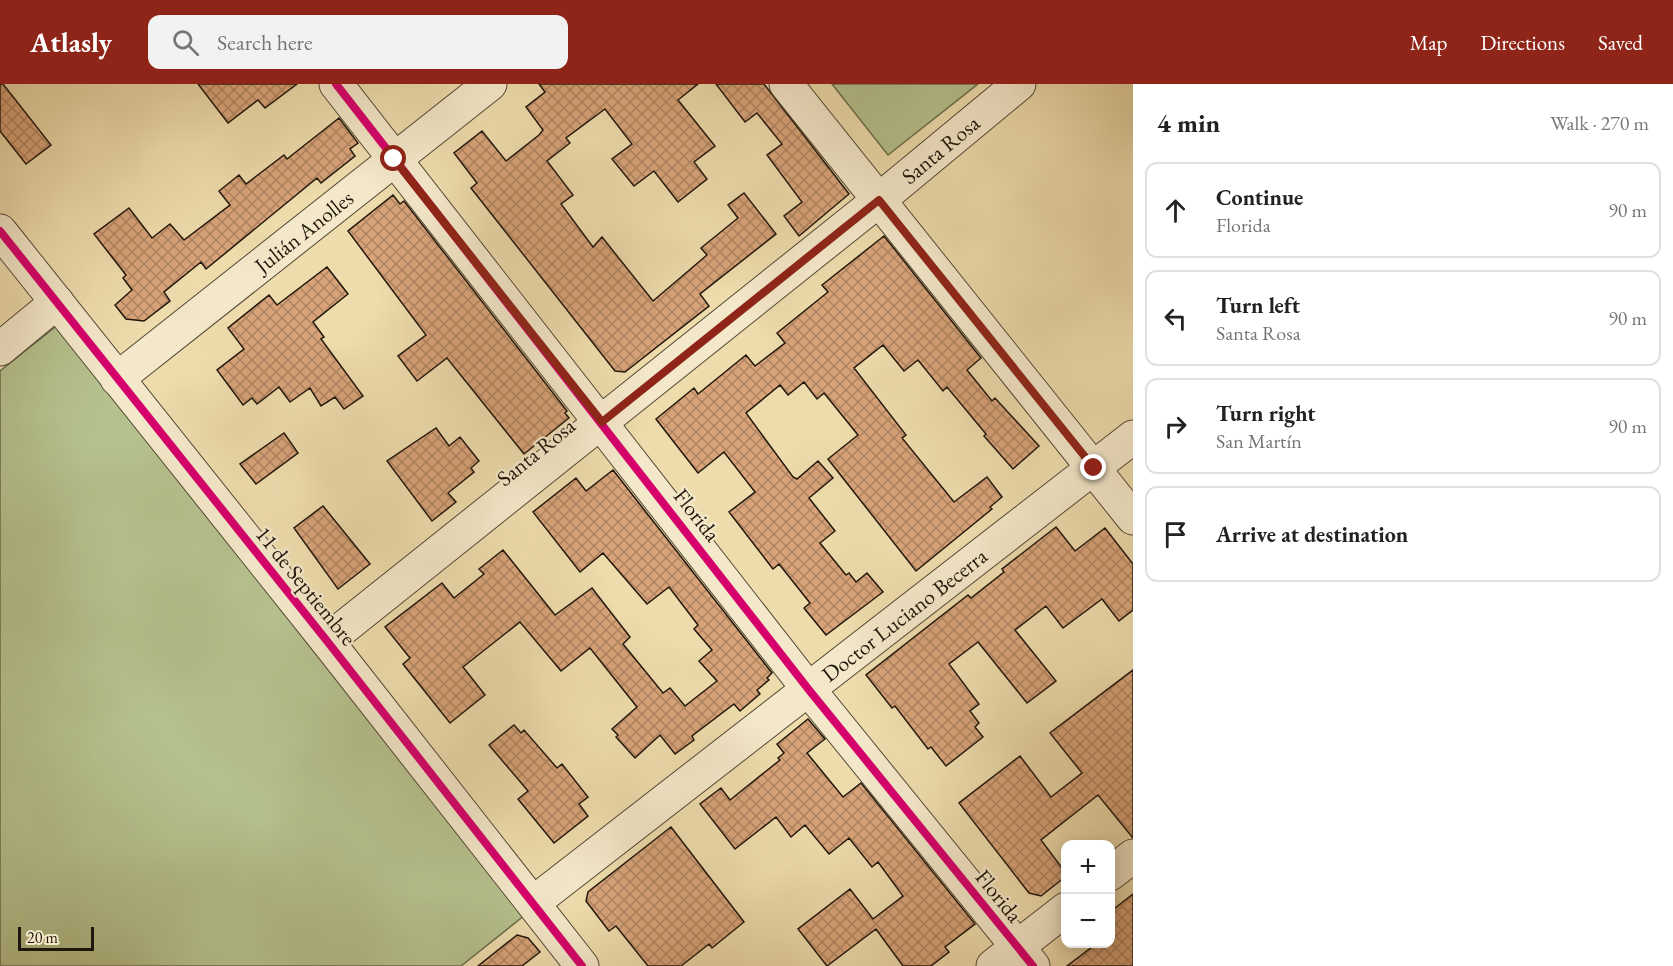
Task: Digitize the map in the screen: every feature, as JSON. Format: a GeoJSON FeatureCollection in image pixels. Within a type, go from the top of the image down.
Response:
{"type":"FeatureCollection","features":[{"type":"Feature","properties":{"kind":"street","name":"Florida"},"geometry":{"type":"LineString","coordinates":[[336,84],[602,422],[1014,960]]}},
{"type":"Feature","properties":{"kind":"street","name":"Julián Anolles"},"geometry":{"type":"LineString","coordinates":[[117,379],[490,84]]}},
{"type":"Feature","properties":{"kind":"street"},"geometry":{"type":"LineString","coordinates":[[786,84],[1133,518]]}},
{"type":"Feature","properties":{"kind":"street","name":"Santa Rosa"},"geometry":{"type":"LineString","coordinates":[[327,641],[879,200],[1019,84]]}},
{"type":"Feature","properties":{"kind":"street","name":"11 de Septiembre"},"geometry":{"type":"LineString","coordinates":[[0,231],[327,641],[582,966]]}},
{"type":"Feature","properties":{"kind":"street"},"geometry":{"type":"LineString","coordinates":[[0,349],[57,302]]}},
{"type":"Feature","properties":{"kind":"street","name":"Doctor Luciano Becerra"},"geometry":{"type":"LineString","coordinates":[[533,903],[1133,437]]}},
{"type":"Feature","properties":{"kind":"street"},"geometry":{"type":"LineString","coordinates":[[1115,870],[1133,856]]}},
{"type":"Feature","properties":{"kind":"street"},"geometry":{"type":"LineString","coordinates":[[1014,960],[1061,913]]}},
{"type":"Feature","properties":{"kind":"green space"},"geometry":{"type":"Polygon","coordinates":[[[832,84],[978,84],[888,155],[832,84]]]}},
{"type":"Feature","properties":{"kind":"green space"},"geometry":{"type":"Polygon","coordinates":[[[59,324],[525,915],[461,966],[0,966],[0,371],[59,324]]]}},
{"type":"Feature","properties":{"kind":"building"},"geometry":{"type":"Polygon","coordinates":[[[0,84],[3,84],[51,145],[26,164],[0,131],[0,84]]]}},
{"type":"Feature","properties":{"kind":"building"},"geometry":{"type":"Polygon","coordinates":[[[198,84],[297,84],[265,108],[258,100],[228,123],[198,84]]]}},
{"type":"Feature","properties":{"kind":"building"},"geometry":{"type":"Polygon","coordinates":[[[539,84],[698,84],[678,100],[715,146],[694,162],[707,179],[678,202],[654,171],[634,186],[612,159],[632,144],[605,109],[566,138],[570,143],[547,161],[573,195],[561,204],[593,247],[602,237],[653,301],[707,255],[701,248],[738,218],[728,205],[744,193],[776,234],[700,294],[709,306],[625,372],[615,371],[471,188],[477,183],[454,153],[482,131],[506,161],[539,135],[543,130],[526,107],[545,92],[539,84]]]}},
{"type":"Feature","properties":{"kind":"building"},"geometry":{"type":"Polygon","coordinates":[[[716,84],[764,84],[849,194],[799,236],[784,216],[802,202],[767,155],[782,144],[757,113],[745,122],[716,84]]]}},
{"type":"Feature","properties":{"kind":"building"},"geometry":{"type":"Polygon","coordinates":[[[339,118],[358,143],[350,149],[355,156],[321,183],[317,178],[206,269],[201,262],[164,292],[170,301],[144,321],[126,319],[115,305],[132,290],[123,278],[126,275],[94,234],[129,208],[152,238],[170,224],[184,240],[230,205],[219,191],[239,175],[246,184],[284,155],[287,159],[339,118]]]}},
{"type":"Feature","properties":{"kind":"building"},"geometry":{"type":"Polygon","coordinates":[[[393,195],[400,204],[404,201],[567,411],[565,413],[569,418],[524,454],[447,358],[417,381],[398,356],[426,335],[348,231],[393,195]]]}},
{"type":"Feature","properties":{"kind":"building"},"geometry":{"type":"Polygon","coordinates":[[[884,236],[981,358],[967,370],[992,401],[995,398],[1039,446],[1013,469],[984,436],[986,434],[947,387],[943,391],[918,360],[904,371],[883,345],[854,368],[906,435],[902,438],[954,502],[987,477],[1002,497],[990,507],[992,509],[916,571],[828,459],[858,435],[824,393],[817,399],[804,382],[788,395],[780,385],[746,413],[793,477],[797,479],[818,461],[833,478],[809,498],[835,531],[820,543],[846,575],[849,573],[856,582],[867,573],[883,592],[826,635],[804,608],[810,603],[779,564],[773,569],[729,512],[755,492],[724,452],[698,473],[656,419],[694,388],[698,394],[746,355],[755,366],[785,343],[777,333],[828,292],[822,285],[884,236]]]}},
{"type":"Feature","properties":{"kind":"building"},"geometry":{"type":"Polygon","coordinates":[[[327,267],[348,294],[313,322],[324,337],[321,339],[363,396],[344,409],[335,397],[321,406],[310,388],[290,402],[279,387],[257,404],[252,398],[243,405],[217,370],[244,349],[228,328],[269,295],[277,305],[327,267]]]}},
{"type":"Feature","properties":{"kind":"building"},"geometry":{"type":"Polygon","coordinates":[[[436,428],[449,446],[460,437],[479,461],[471,468],[474,472],[448,493],[456,502],[432,521],[387,461],[436,428]]]}},
{"type":"Feature","properties":{"kind":"building"},"geometry":{"type":"Polygon","coordinates":[[[284,433],[298,453],[256,484],[240,464],[284,433]]]}},
{"type":"Feature","properties":{"kind":"building"},"geometry":{"type":"Polygon","coordinates":[[[613,470],[772,673],[767,678],[769,680],[757,690],[760,694],[740,711],[734,704],[692,736],[694,740],[675,754],[660,735],[635,758],[616,737],[618,735],[612,729],[637,707],[590,648],[561,671],[520,622],[463,667],[485,695],[450,723],[403,664],[410,658],[385,627],[442,583],[454,598],[484,574],[479,569],[503,550],[555,615],[592,588],[630,637],[623,644],[663,693],[670,688],[685,706],[717,681],[699,661],[712,650],[694,629],[698,625],[669,587],[647,604],[603,553],[580,572],[533,512],[576,478],[586,491],[613,470]]]}},
{"type":"Feature","properties":{"kind":"building"},"geometry":{"type":"Polygon","coordinates":[[[323,506],[370,564],[338,589],[294,528],[323,506]]]}},
{"type":"Feature","properties":{"kind":"building"},"geometry":{"type":"Polygon","coordinates":[[[1056,527],[1075,551],[1105,528],[1133,564],[1133,610],[1119,621],[1102,599],[1063,628],[1046,606],[1015,630],[1056,681],[1027,703],[978,642],[949,664],[979,704],[970,711],[979,723],[975,727],[983,737],[946,766],[931,747],[928,749],[895,706],[892,708],[866,675],[968,595],[971,598],[1004,572],[1002,569],[1056,527]]]}},
{"type":"Feature","properties":{"kind":"building"},"geometry":{"type":"Polygon","coordinates":[[[1133,670],[1133,838],[1098,795],[1041,840],[1061,867],[1061,880],[1041,896],[1029,893],[959,803],[1020,756],[1051,797],[1082,773],[1050,733],[1133,670]]]}},
{"type":"Feature","properties":{"kind":"building"},"geometry":{"type":"Polygon","coordinates":[[[808,719],[825,739],[807,753],[843,797],[861,783],[975,924],[945,947],[949,952],[931,966],[903,966],[876,929],[827,966],[798,929],[850,889],[873,919],[903,896],[878,862],[872,867],[849,838],[829,854],[805,825],[791,837],[776,817],[735,849],[700,804],[721,788],[730,800],[780,760],[778,758],[784,753],[777,744],[808,719]]]}},
{"type":"Feature","properties":{"kind":"building"},"geometry":{"type":"Polygon","coordinates":[[[514,725],[521,733],[524,730],[557,768],[562,764],[588,797],[579,804],[588,816],[554,843],[518,799],[528,791],[489,745],[514,725]]]}},
{"type":"Feature","properties":{"kind":"building"},"geometry":{"type":"Polygon","coordinates":[[[671,827],[744,922],[712,948],[709,944],[681,966],[648,966],[616,926],[609,931],[586,901],[588,892],[671,827]]]}},
{"type":"Feature","properties":{"kind":"building"},"geometry":{"type":"Polygon","coordinates":[[[1133,894],[1133,966],[1067,966],[1091,948],[1115,948],[1115,908],[1133,894]]]}},
{"type":"Feature","properties":{"kind":"building"},"geometry":{"type":"Polygon","coordinates":[[[517,935],[528,938],[540,952],[522,966],[478,966],[517,935]]]}},
{"type":"Feature","properties":{"kind":"cycle path"},"geometry":{"type":"LineString","coordinates":[[336,84],[809,690],[1033,966]]}},
{"type":"Feature","properties":{"kind":"cycle path"},"geometry":{"type":"LineString","coordinates":[[0,231],[327,641],[582,966]]}},
{"type":"Feature","properties":{"kind":"route"},"geometry":{"type":"LineString","coordinates":[[394,159],[602,422],[879,200],[1094,468]]}}]}
